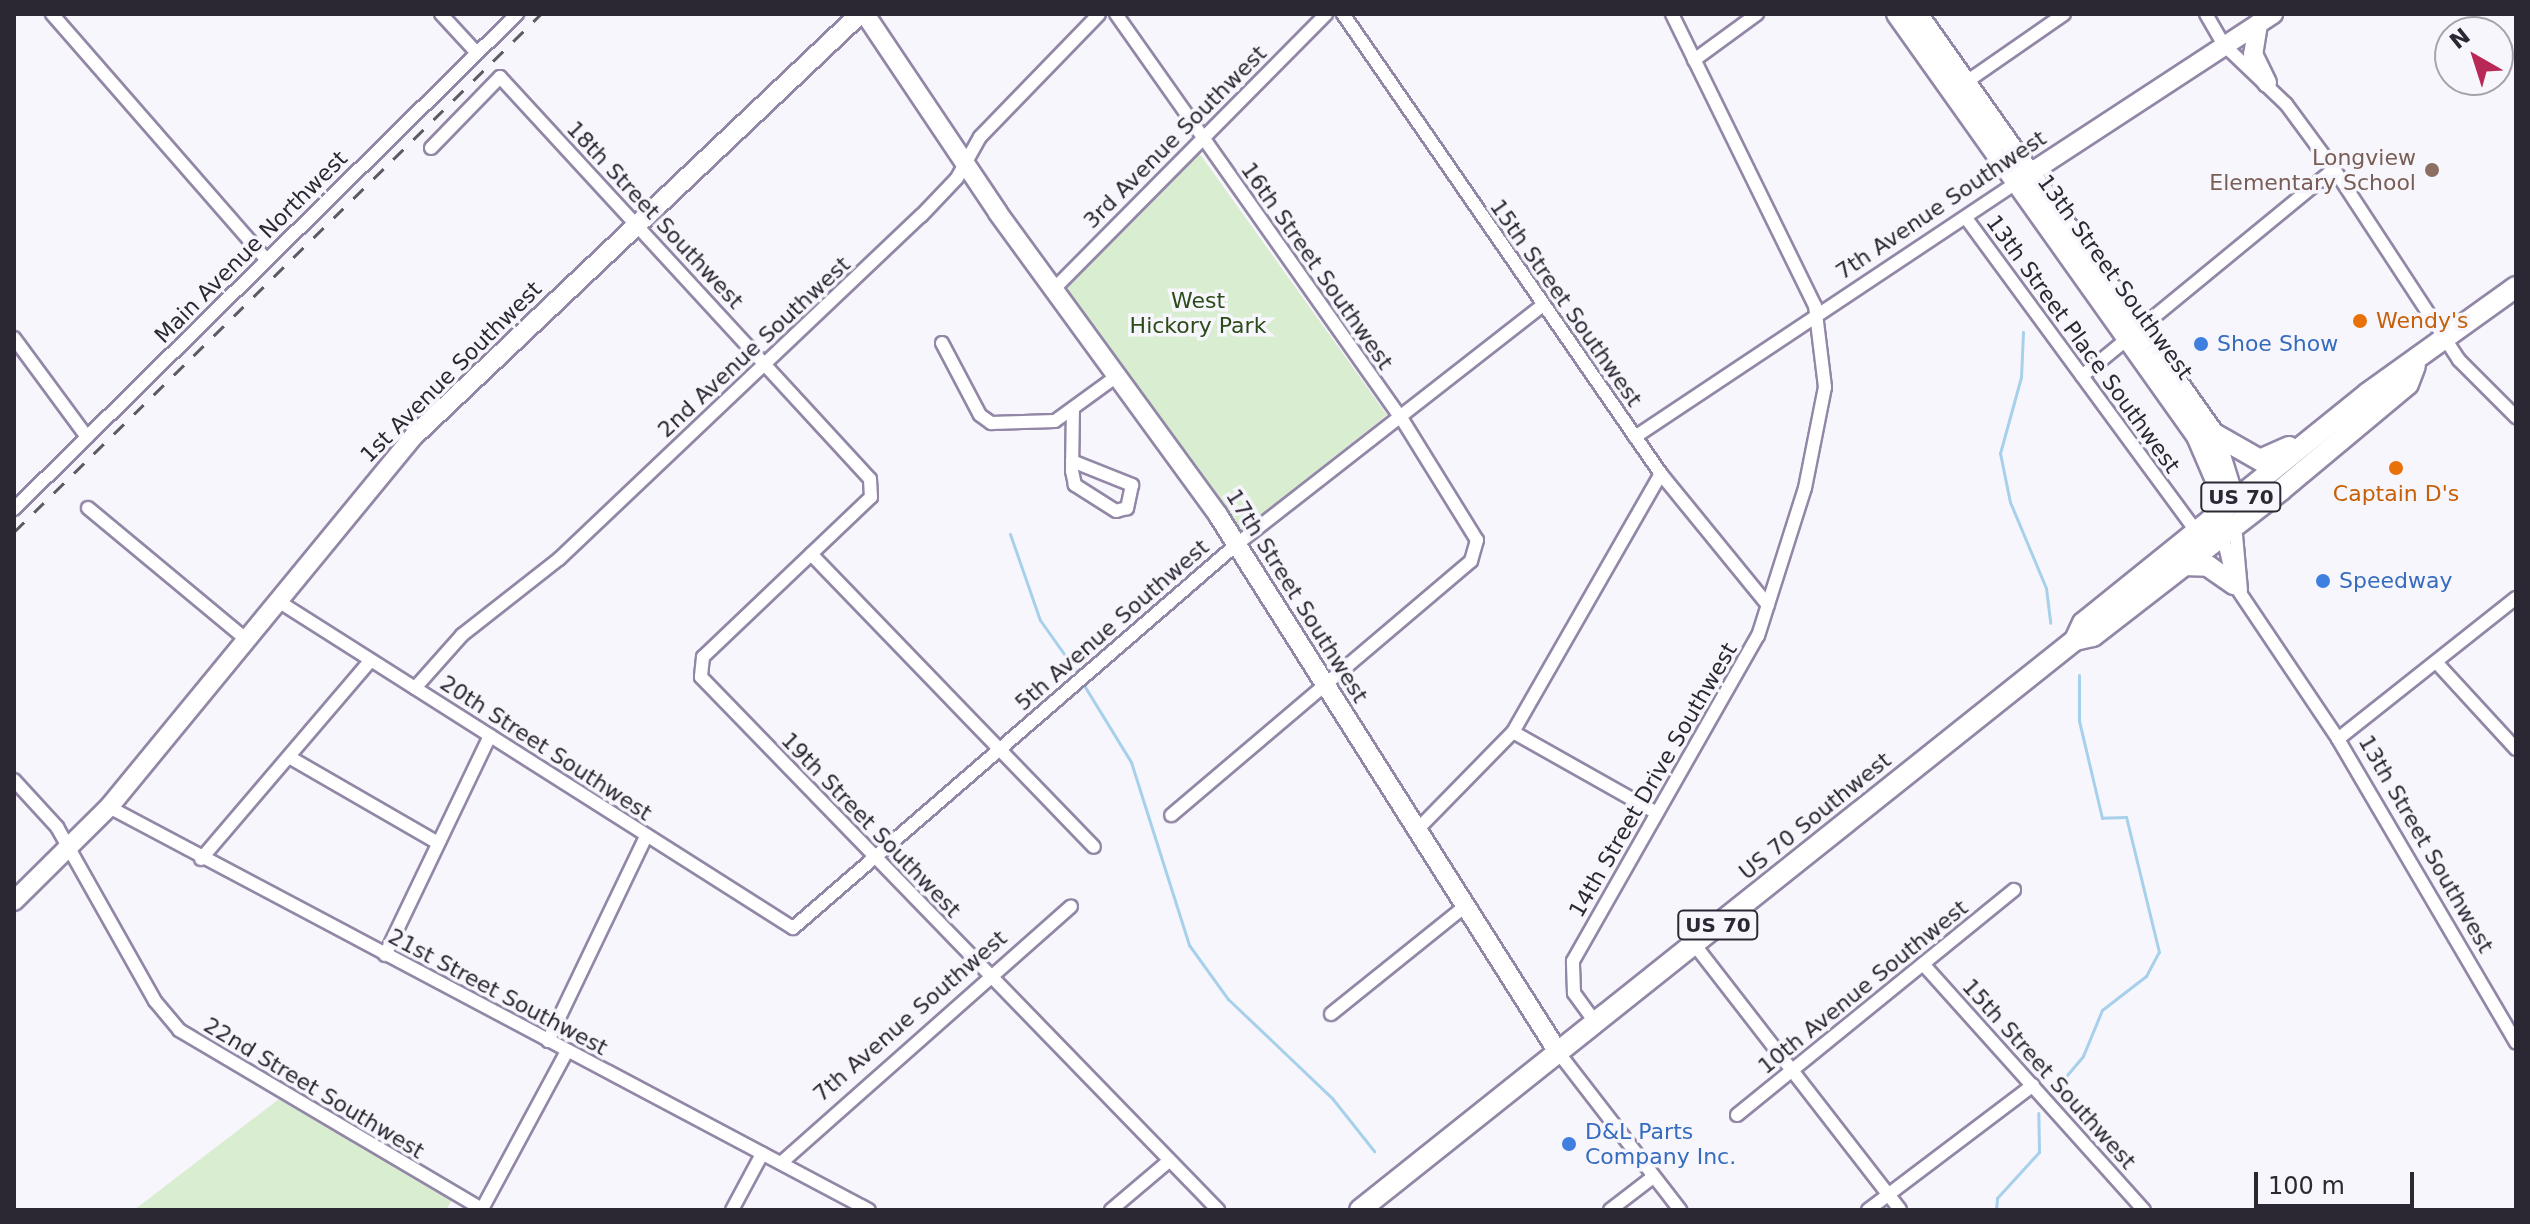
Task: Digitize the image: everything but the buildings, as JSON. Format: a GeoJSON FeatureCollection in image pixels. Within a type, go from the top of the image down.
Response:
{"type":"FeatureCollection","features":[{"type":"Feature","properties":{"kind":"main road","name":"13th Street Southwest"},"geometry":{"type":"LineString","coordinates":[[1897,14],[1959,87],[2134,333],[2213,433],[2228,518]]}},
{"type":"Feature","properties":{"kind":"main road","name":"13th Street Southwest"},"geometry":{"type":"LineString","coordinates":[[1917,14],[1959,87]]}},
{"type":"Feature","properties":{"kind":"main road","name":"US 70 Southwest"},"geometry":{"type":"LineString","coordinates":[[1360,1210],[2075,640],[2093,636],[2183,565],[2228,518],[2359,401],[2415,366],[2516,287]]}},
{"type":"Feature","properties":{"kind":"main road","name":"13th Street Southwest"},"geometry":{"type":"LineString","coordinates":[[2134,333],[2205,449],[2228,518]]}},
{"type":"Feature","properties":{"kind":"main road","name":"US 70 Southwest"},"geometry":{"type":"LineString","coordinates":[[2075,640],[2083,623],[2197,532],[2228,518],[2408,384],[2415,366]]}},
{"type":"Feature","properties":{"kind":"main road"},"geometry":{"type":"LineString","coordinates":[[2213,433],[2250,458],[2271,458],[2359,401]]}},
{"type":"Feature","properties":{"kind":"main road"},"geometry":{"type":"LineString","coordinates":[[2183,565],[2208,566],[2237,587]]}},
{"type":"Feature","properties":{"kind":"street"},"geometry":{"type":"LineString","coordinates":[[52,14],[266,259]]}},
{"type":"Feature","properties":{"kind":"street"},"geometry":{"type":"LineString","coordinates":[[441,14],[477,53]]}},
{"type":"Feature","properties":{"kind":"street","name":"Main Avenue Northwest"},"geometry":{"type":"LineString","coordinates":[[14,509],[517,14]]}},
{"type":"Feature","properties":{"kind":"street","name":"17th Street Southwest"},"geometry":{"type":"LineString","coordinates":[[862,14],[965,167],[1237,544],[1463,908],[1558,1052],[1680,1210]]}},
{"type":"Feature","properties":{"kind":"street","name":"1st Avenue Southwest"},"geometry":{"type":"LineString","coordinates":[[14,901],[71,849],[109,807],[414,436],[862,14]]}},
{"type":"Feature","properties":{"kind":"street","name":"2nd Avenue Southwest"},"geometry":{"type":"LineString","coordinates":[[415,688],[462,635],[559,559],[767,364],[965,167],[980,137],[1099,14]]}},
{"type":"Feature","properties":{"kind":"street","name":"16th Street Southwest"},"geometry":{"type":"LineString","coordinates":[[1116,14],[1400,416],[1478,546],[1471,561],[1324,683]]}},
{"type":"Feature","properties":{"kind":"street","name":"3rd Avenue Southwest"},"geometry":{"type":"LineString","coordinates":[[1054,289],[1326,14]]}},
{"type":"Feature","properties":{"kind":"street","name":"15th Street Southwest"},"geometry":{"type":"LineString","coordinates":[[1343,14],[1661,474],[1768,605]]}},
{"type":"Feature","properties":{"kind":"street","name":"14th Street Drive Southwest"},"geometry":{"type":"LineString","coordinates":[[1595,1022],[1574,993],[1573,961],[1735,681],[1768,605],[1821,420],[1826,354],[1819,317],[1672,14]]}},
{"type":"Feature","properties":{"kind":"street"},"geometry":{"type":"LineString","coordinates":[[1694,60],[1757,14]]}},
{"type":"Feature","properties":{"kind":"street"},"geometry":{"type":"LineString","coordinates":[[1959,87],[2064,14]]}},
{"type":"Feature","properties":{"kind":"street"},"geometry":{"type":"LineString","coordinates":[[2206,14],[2224,45],[2267,83],[2334,169],[2448,340],[2516,417]]}},
{"type":"Feature","properties":{"kind":"street"},"geometry":{"type":"LineString","coordinates":[[2266,19],[2253,54],[2267,83]]}},
{"type":"Feature","properties":{"kind":"street","name":"7th Avenue Southwest"},"geometry":{"type":"LineString","coordinates":[[1635,437],[2266,19]]}},
{"type":"Feature","properties":{"kind":"street","name":"18th Street Southwest"},"geometry":{"type":"LineString","coordinates":[[431,148],[500,77],[767,364],[873,489],[811,554]]}},
{"type":"Feature","properties":{"kind":"street"},"geometry":{"type":"LineString","coordinates":[[2082,376],[2334,169]]}},
{"type":"Feature","properties":{"kind":"street","name":"13th Street Place Southwest"},"geometry":{"type":"LineString","coordinates":[[1966,218],[2197,532]]}},
{"type":"Feature","properties":{"kind":"street","name":"5th Avenue Southwest"},"geometry":{"type":"LineString","coordinates":[[793,928],[1237,544],[1543,305]]}},
{"type":"Feature","properties":{"kind":"street"},"geometry":{"type":"LineString","coordinates":[[14,338],[87,437]]}},
{"type":"Feature","properties":{"kind":"street"},"geometry":{"type":"LineString","coordinates":[[942,343],[985,420],[1046,423],[1073,410],[1117,376]]}},
{"type":"Feature","properties":{"kind":"street"},"geometry":{"type":"LineString","coordinates":[[1072,461],[1132,485],[1127,508],[1116,511],[1080,492],[1072,461],[1073,410]]}},
{"type":"Feature","properties":{"kind":"street"},"geometry":{"type":"LineString","coordinates":[[1415,832],[1513,732],[1661,474]]}},
{"type":"Feature","properties":{"kind":"street"},"geometry":{"type":"LineString","coordinates":[[88,508],[246,639]]}},
{"type":"Feature","properties":{"kind":"street","name":"13th Street Southwest"},"geometry":{"type":"LineString","coordinates":[[2228,518],[2237,587],[2338,739],[2516,1043]]}},
{"type":"Feature","properties":{"kind":"street"},"geometry":{"type":"LineString","coordinates":[[811,554],[1094,847]]}},
{"type":"Feature","properties":{"kind":"street","name":"19th Street Southwest"},"geometry":{"type":"LineString","coordinates":[[811,554],[703,657],[699,672],[992,980],[1218,1210]]}},
{"type":"Feature","properties":{"kind":"street"},"geometry":{"type":"LineString","coordinates":[[2338,739],[2516,598]]}},
{"type":"Feature","properties":{"kind":"street","name":"20th Street Southwest"},"geometry":{"type":"LineString","coordinates":[[278,601],[793,928]]}},
{"type":"Feature","properties":{"kind":"street"},"geometry":{"type":"LineString","coordinates":[[201,859],[370,661]]}},
{"type":"Feature","properties":{"kind":"street"},"geometry":{"type":"LineString","coordinates":[[2436,662],[2516,749]]}},
{"type":"Feature","properties":{"kind":"street"},"geometry":{"type":"LineString","coordinates":[[1171,815],[1324,683]]}},
{"type":"Feature","properties":{"kind":"street"},"geometry":{"type":"LineString","coordinates":[[1513,732],[1657,813]]}},
{"type":"Feature","properties":{"kind":"street"},"geometry":{"type":"LineString","coordinates":[[385,955],[490,736]]}},
{"type":"Feature","properties":{"kind":"street"},"geometry":{"type":"LineString","coordinates":[[289,757],[438,843]]}},
{"type":"Feature","properties":{"kind":"street","name":"22nd Street Southwest"},"geometry":{"type":"LineString","coordinates":[[14,780],[71,849],[155,1001],[179,1030],[483,1210]]}},
{"type":"Feature","properties":{"kind":"street","name":"21st Street Southwest"},"geometry":{"type":"LineString","coordinates":[[109,807],[201,859],[869,1210]]}},
{"type":"Feature","properties":{"kind":"street"},"geometry":{"type":"LineString","coordinates":[[548,1041],[646,836]]}},
{"type":"Feature","properties":{"kind":"street","name":"10th Avenue Southwest"},"geometry":{"type":"LineString","coordinates":[[1737,1115],[2014,890]]}},
{"type":"Feature","properties":{"kind":"street","name":"7th Avenue Southwest"},"geometry":{"type":"LineString","coordinates":[[781,1163],[992,980],[1071,906]]}},
{"type":"Feature","properties":{"kind":"street"},"geometry":{"type":"LineString","coordinates":[[1331,1014],[1463,908]]}},
{"type":"Feature","properties":{"kind":"street"},"geometry":{"type":"LineString","coordinates":[[1694,944],[1900,1210]]}},
{"type":"Feature","properties":{"kind":"street","name":"15th Street Southwest"},"geometry":{"type":"LineString","coordinates":[[1923,964],[2144,1210]]}},
{"type":"Feature","properties":{"kind":"street"},"geometry":{"type":"LineString","coordinates":[[483,1210],[567,1051]]}},
{"type":"Feature","properties":{"kind":"street"},"geometry":{"type":"LineString","coordinates":[[1868,1210],[2033,1085]]}},
{"type":"Feature","properties":{"kind":"street"},"geometry":{"type":"LineString","coordinates":[[732,1210],[762,1154]]}},
{"type":"Feature","properties":{"kind":"street"},"geometry":{"type":"LineString","coordinates":[[1111,1210],[1169,1161]]}},
{"type":"Feature","properties":{"kind":"street"},"geometry":{"type":"LineString","coordinates":[[1610,1210],[1653,1177]]}},
{"type":"Feature","properties":{"kind":"green space","name":"West Hickory Park"},"geometry":{"type":"Polygon","coordinates":[[[1197,150],[1387,415],[1241,530],[1063,290],[1197,150]]]}},
{"type":"Feature","properties":{"kind":"green space"},"geometry":{"type":"Polygon","coordinates":[[[279,1099],[452,1200],[446,1210],[134,1210],[279,1099]]]}},
{"type":"Feature","properties":{"kind":"waterway"},"geometry":{"type":"LineString","coordinates":[[2023,332],[2021,377],[2000,453],[2010,502],[2046,588],[2050,623]]}},
{"type":"Feature","properties":{"kind":"waterway"},"geometry":{"type":"LineString","coordinates":[[1010,534],[1040,620],[1079,675]]}},
{"type":"Feature","properties":{"kind":"waterway"},"geometry":{"type":"LineString","coordinates":[[2056,1088],[2083,1056],[2102,1010],[2146,976],[2159,952],[2126,817],[2102,818],[2079,721],[2079,675]]}},
{"type":"Feature","properties":{"kind":"waterway"},"geometry":{"type":"LineString","coordinates":[[1082,682],[1131,762],[1189,945],[1228,999],[1332,1098],[1374,1151]]}},
{"type":"Feature","properties":{"kind":"waterway"},"geometry":{"type":"LineString","coordinates":[[1996,1210],[1997,1198],[2039,1152],[2038,1113]]}},
{"type":"Feature","properties":{"kind":"railway"},"geometry":{"type":"LineString","coordinates":[[14,532],[541,14]]}},
{"type":"Feature","properties":{"kind":"place","name":"Longview Elementary School"},"geometry":{"type":"Point","coordinates":[2432,170]}},
{"type":"Feature","properties":{"kind":"place","name":"Wendy's"},"geometry":{"type":"Point","coordinates":[2360,321]}},
{"type":"Feature","properties":{"kind":"place","name":"Shoe Show"},"geometry":{"type":"Point","coordinates":[2201,344]}},
{"type":"Feature","properties":{"kind":"place","name":"Captain D's"},"geometry":{"type":"Point","coordinates":[2396,468]}},
{"type":"Feature","properties":{"kind":"place","name":"Speedway"},"geometry":{"type":"Point","coordinates":[2323,581]}},
{"type":"Feature","properties":{"kind":"place","name":"D&L Parts Company Inc."},"geometry":{"type":"Point","coordinates":[1569,1144]}}]}
